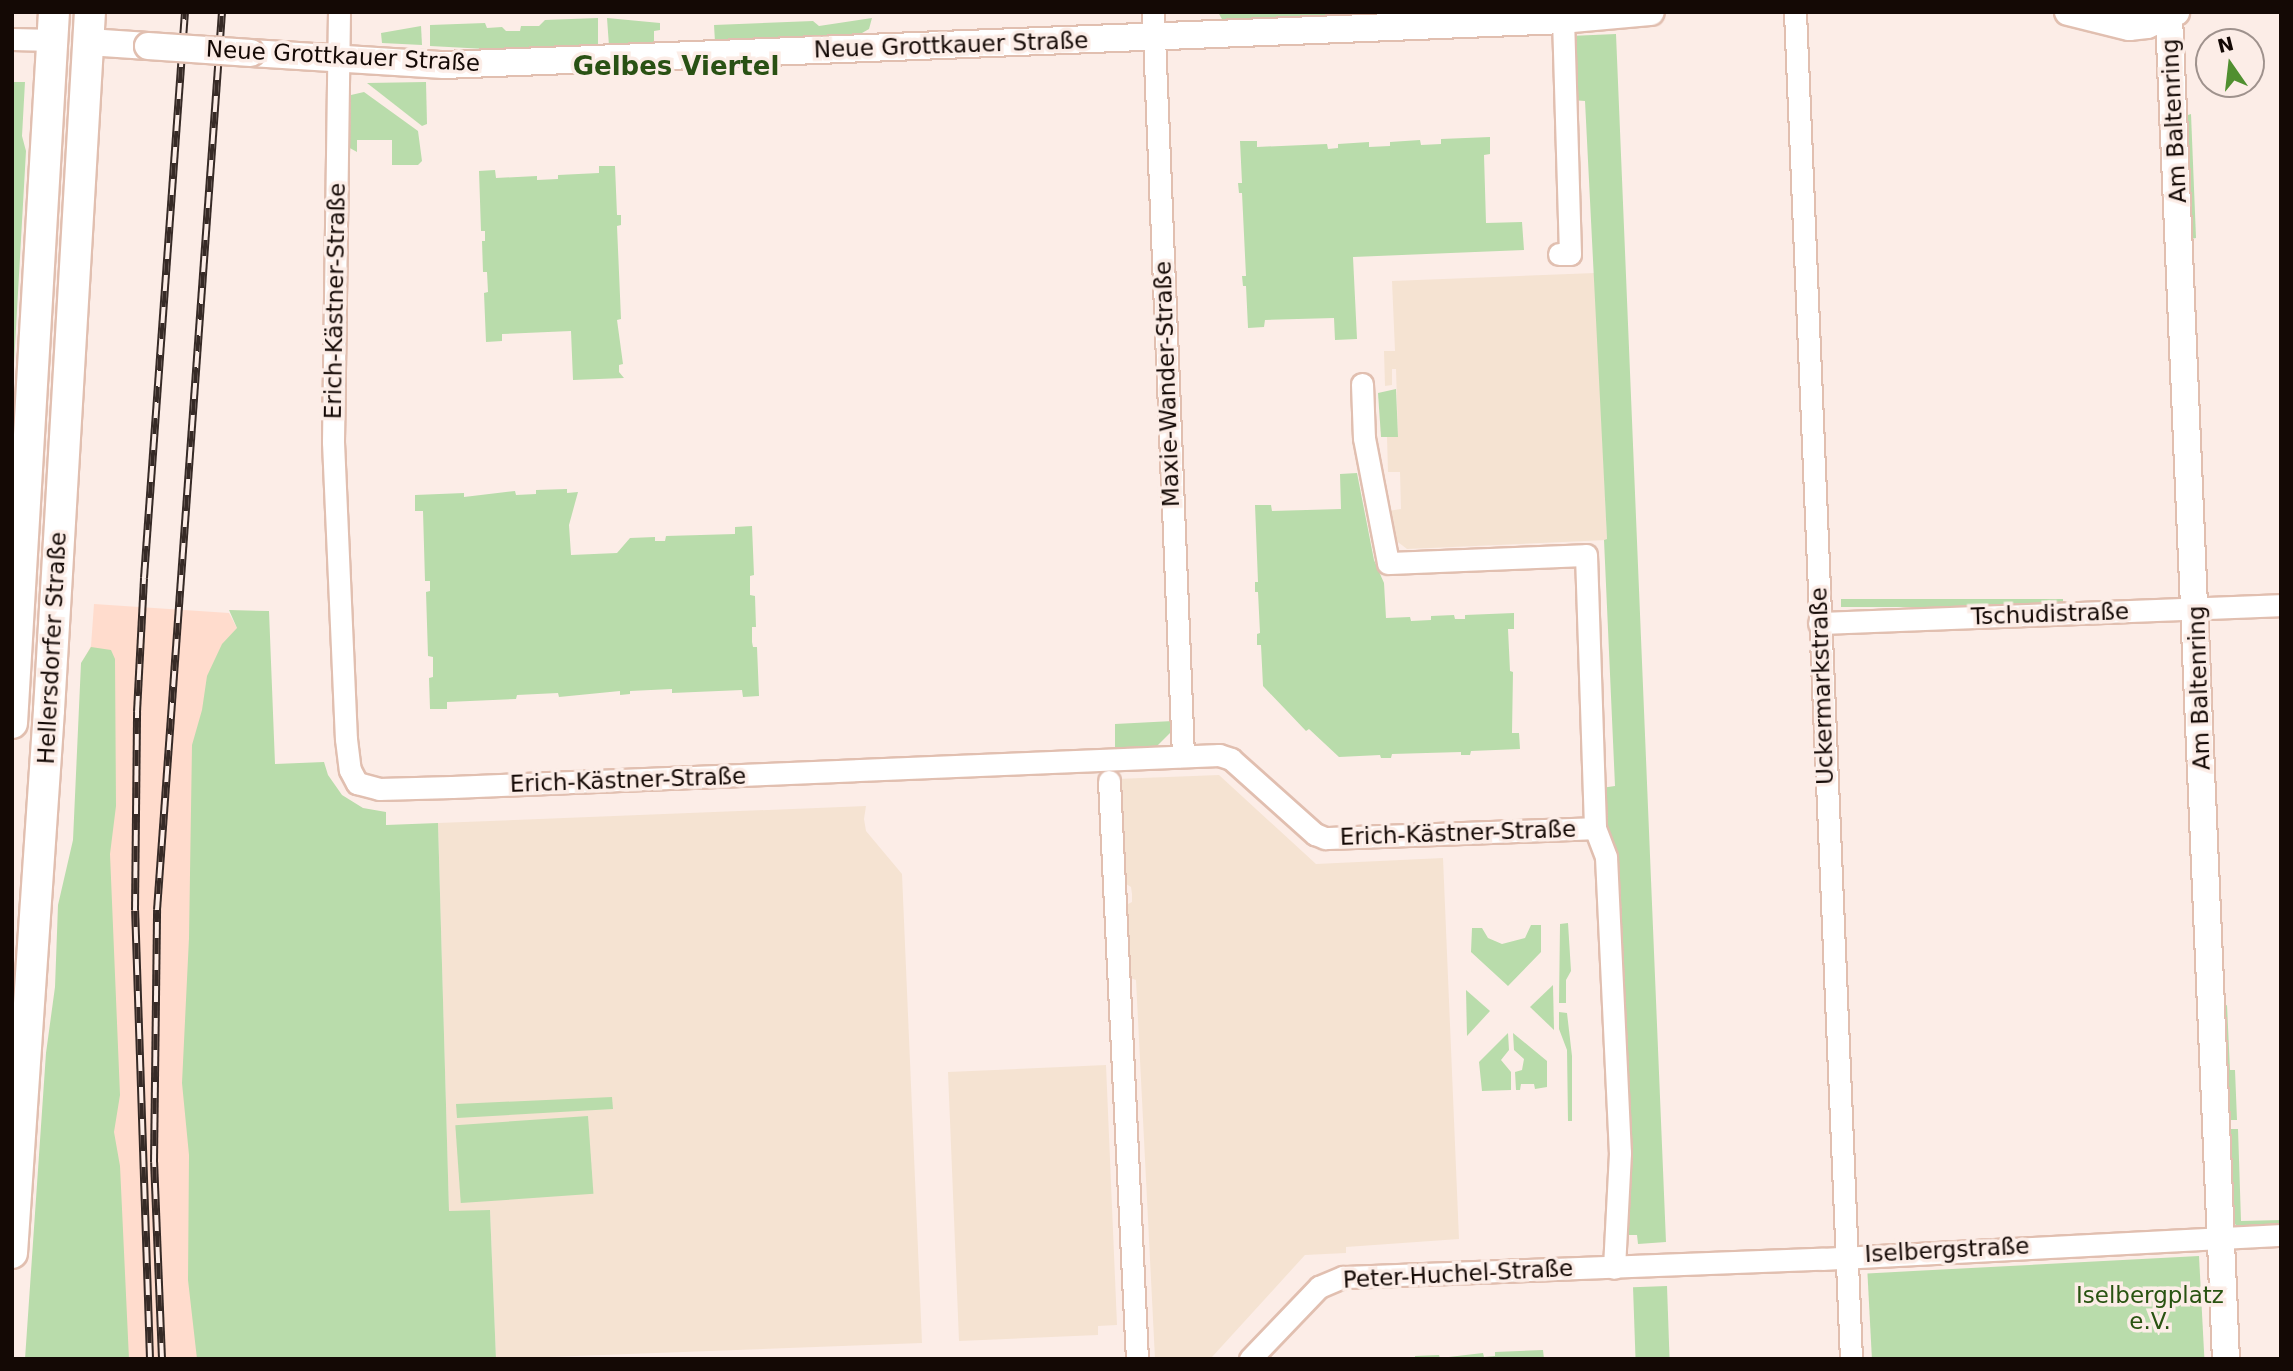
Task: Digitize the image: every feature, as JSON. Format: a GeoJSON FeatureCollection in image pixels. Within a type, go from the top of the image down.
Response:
{"type":"FeatureCollection","features":[{"type":"Feature","properties":{"kind":"main road","name":"Hellersdorfer Straße"},"geometry":{"type":"LineString","coordinates":[[12,1253],[21,1004],[90,12]]}},
{"type":"Feature","properties":{"kind":"main road","name":"Hellersdorfer Straße"},"geometry":{"type":"LineString","coordinates":[[12,723],[16,562],[54,26]]}},
{"type":"Feature","properties":{"kind":"main road"},"geometry":{"type":"LineString","coordinates":[[54,26],[88,42]]}},
{"type":"Feature","properties":{"kind":"street"},"geometry":{"type":"LineString","coordinates":[[338,58],[339,12]]}},
{"type":"Feature","properties":{"kind":"street","name":"Neue Grottkauer Straße"},"geometry":{"type":"LineString","coordinates":[[88,42],[444,65],[1154,24],[1563,20],[1651,12]]}},
{"type":"Feature","properties":{"kind":"street","name":"Uckermarkstraße"},"geometry":{"type":"LineString","coordinates":[[1796,12],[1850,1359]]}},
{"type":"Feature","properties":{"kind":"street"},"geometry":{"type":"LineString","coordinates":[[2068,12],[2129,27],[2173,15]]}},
{"type":"Feature","properties":{"kind":"street","name":"Am Baltenring"},"geometry":{"type":"LineString","coordinates":[[2173,15],[2226,1359]]}},
{"type":"Feature","properties":{"kind":"street"},"geometry":{"type":"LineString","coordinates":[[1559,254],[1570,254],[1563,20]]}},
{"type":"Feature","properties":{"kind":"street","name":"Maxie-Wander-Straße"},"geometry":{"type":"LineString","coordinates":[[1154,24],[1183,757]]}},
{"type":"Feature","properties":{"kind":"street"},"geometry":{"type":"LineString","coordinates":[[12,39],[54,26]]}},
{"type":"Feature","properties":{"kind":"street","name":"Erich-Kästner-Straße"},"geometry":{"type":"LineString","coordinates":[[338,58],[333,442],[346,739],[350,770],[357,783],[379,789],[452,787],[1219,755],[1231,760],[1315,834],[1325,838],[1595,828]]}},
{"type":"Feature","properties":{"kind":"street","name":"Erich-Kästner-Straße"},"geometry":{"type":"LineString","coordinates":[[1362,384],[1364,438],[1388,563],[1586,555],[1595,828],[1606,858],[1620,1153],[1614,1268]]}},
{"type":"Feature","properties":{"kind":"street","name":"Tschudistraße"},"geometry":{"type":"LineString","coordinates":[[1819,623],[2281,604]]}},
{"type":"Feature","properties":{"kind":"street"},"geometry":{"type":"LineString","coordinates":[[1109,780],[1137,1359]]}},
{"type":"Feature","properties":{"kind":"street","name":"Iselbergstraße"},"geometry":{"type":"LineString","coordinates":[[1614,1268],[2281,1235]]}},
{"type":"Feature","properties":{"kind":"street","name":"Peter-Huchel-Straße"},"geometry":{"type":"LineString","coordinates":[[1250,1359],[1320,1287],[1342,1277],[1614,1268]]}},
{"type":"Feature","properties":{"kind":"shaded area"},"geometry":{"type":"Polygon","coordinates":[[[1595,273],[1607,540],[1407,549],[1394,539],[1388,511],[1401,509],[1400,472],[1388,472],[1387,437],[1398,436],[1396,369],[1392,369],[1392,385],[1385,386],[1384,351],[1395,351],[1392,281],[1595,273]]]}},
{"type":"Feature","properties":{"kind":"shaded area"},"geometry":{"type":"Polygon","coordinates":[[[94,604],[229,613],[237,628],[219,1359],[102,1359],[85,657],[91,646],[94,604]]]}},
{"type":"Feature","properties":{"kind":"shaded area"},"geometry":{"type":"Polygon","coordinates":[[[1219,775],[1316,864],[1443,858],[1459,1239],[1346,1247],[1346,1253],[1305,1255],[1212,1357],[1155,1359],[1136,980],[1125,976],[1122,907],[1132,902],[1132,894],[1131,887],[1121,881],[1116,779],[1219,775]]]}},
{"type":"Feature","properties":{"kind":"shaded area"},"geometry":{"type":"Polygon","coordinates":[[[866,806],[866,831],[902,874],[922,1343],[496,1359],[490,1210],[449,1212],[438,823],[866,806]]]}},
{"type":"Feature","properties":{"kind":"shaded area"},"geometry":{"type":"Polygon","coordinates":[[[1106,1065],[1117,1325],[1098,1326],[1098,1335],[959,1341],[948,1072],[1106,1065]]]}},
{"type":"Feature","properties":{"kind":"green space"},"geometry":{"type":"Polygon","coordinates":[[[1218,12],[1453,12],[1223,21],[1218,12]]]}},
{"type":"Feature","properties":{"kind":"green space"},"geometry":{"type":"Polygon","coordinates":[[[598,18],[598,47],[505,50],[430,46],[430,25],[485,23],[487,28],[502,27],[506,31],[520,31],[521,26],[539,26],[545,20],[598,18]]]}},
{"type":"Feature","properties":{"kind":"green space"},"geometry":{"type":"Polygon","coordinates":[[[607,18],[660,23],[660,30],[654,31],[654,44],[609,46],[607,18]]]}},
{"type":"Feature","properties":{"kind":"green space"},"geometry":{"type":"Polygon","coordinates":[[[872,18],[869,29],[855,37],[715,42],[714,25],[813,21],[819,26],[872,18]]]}},
{"type":"Feature","properties":{"kind":"green space"},"geometry":{"type":"Polygon","coordinates":[[[421,26],[422,45],[382,43],[381,33],[421,26]]]}},
{"type":"Feature","properties":{"kind":"green space"},"geometry":{"type":"Polygon","coordinates":[[[1616,34],[1666,1242],[1638,1244],[1637,1235],[1627,1235],[1629,1184],[1608,833],[1601,788],[1615,786],[1604,540],[1607,539],[1585,101],[1571,100],[1570,36],[1616,34]]]}},
{"type":"Feature","properties":{"kind":"green space"},"geometry":{"type":"Polygon","coordinates":[[[12,82],[25,82],[22,136],[26,151],[12,399],[12,82]]]}},
{"type":"Feature","properties":{"kind":"green space"},"geometry":{"type":"Polygon","coordinates":[[[426,82],[427,124],[422,126],[367,83],[426,82]]]}},
{"type":"Feature","properties":{"kind":"green space"},"geometry":{"type":"Polygon","coordinates":[[[364,92],[418,131],[422,161],[418,165],[392,165],[392,140],[357,140],[357,152],[348,147],[348,98],[364,92]]]}},
{"type":"Feature","properties":{"kind":"green space"},"geometry":{"type":"Polygon","coordinates":[[[2191,114],[2196,238],[2191,239],[2182,117],[2191,114]]]}},
{"type":"Feature","properties":{"kind":"green space"},"geometry":{"type":"Polygon","coordinates":[[[1490,137],[1490,154],[1484,155],[1486,223],[1522,222],[1524,250],[1353,257],[1357,339],[1335,340],[1334,318],[1265,320],[1264,327],[1248,328],[1246,286],[1243,286],[1242,276],[1246,276],[1242,193],[1239,193],[1238,183],[1242,183],[1240,141],[1257,141],[1257,147],[1327,144],[1328,149],[1338,148],[1338,144],[1369,142],[1369,147],[1390,146],[1390,142],[1420,140],[1421,145],[1441,144],[1441,139],[1490,137]]]}},
{"type":"Feature","properties":{"kind":"green space"},"geometry":{"type":"Polygon","coordinates":[[[599,166],[615,166],[617,215],[621,215],[621,225],[617,226],[621,319],[617,320],[623,364],[619,365],[619,372],[624,378],[573,380],[571,331],[502,334],[502,341],[486,342],[484,293],[488,292],[487,272],[483,272],[482,241],[485,241],[485,231],[481,231],[479,171],[495,170],[496,178],[537,176],[537,180],[558,179],[558,175],[599,173],[599,166]]]}},
{"type":"Feature","properties":{"kind":"green space"},"geometry":{"type":"Polygon","coordinates":[[[1396,389],[1398,437],[1381,437],[1378,393],[1396,389]]]}},
{"type":"Feature","properties":{"kind":"green space"},"geometry":{"type":"Polygon","coordinates":[[[1357,473],[1374,560],[1384,583],[1386,618],[1410,617],[1411,621],[1431,620],[1431,616],[1454,615],[1455,619],[1465,619],[1465,615],[1514,613],[1514,629],[1508,629],[1510,671],[1513,672],[1512,733],[1519,733],[1520,749],[1471,751],[1470,755],[1461,755],[1461,752],[1392,754],[1391,758],[1381,758],[1380,755],[1339,757],[1309,729],[1306,731],[1263,686],[1261,645],[1257,645],[1257,634],[1260,633],[1258,592],[1255,592],[1255,582],[1258,582],[1255,505],[1271,505],[1272,511],[1341,509],[1340,474],[1357,473]]]}},
{"type":"Feature","properties":{"kind":"green space"},"geometry":{"type":"Polygon","coordinates":[[[567,489],[567,493],[578,492],[569,525],[571,555],[617,553],[630,538],[655,537],[655,541],[665,541],[666,536],[735,534],[735,527],[752,526],[754,575],[750,576],[750,595],[755,596],[756,627],[752,627],[752,642],[753,647],[757,647],[759,696],[743,697],[742,690],[672,693],[672,689],[630,691],[630,694],[620,695],[620,691],[559,697],[558,693],[517,695],[516,699],[447,702],[447,709],[430,709],[429,678],[433,677],[433,657],[428,656],[426,592],[430,591],[430,581],[425,581],[423,511],[415,511],[415,495],[464,493],[464,497],[515,491],[516,495],[536,494],[536,490],[567,489]]]}},
{"type":"Feature","properties":{"kind":"green space"},"geometry":{"type":"Polygon","coordinates":[[[1841,599],[2063,599],[2063,607],[1841,607],[1841,599]]]}},
{"type":"Feature","properties":{"kind":"green space"},"geometry":{"type":"Polygon","coordinates":[[[229,610],[269,611],[275,764],[324,762],[328,775],[342,795],[363,808],[386,812],[386,825],[438,823],[449,1211],[490,1210],[496,1359],[197,1359],[188,1280],[189,1155],[182,1083],[189,938],[192,745],[202,710],[207,676],[222,644],[237,628],[229,610]]]}},
{"type":"Feature","properties":{"kind":"green space"},"geometry":{"type":"Polygon","coordinates":[[[91,647],[111,650],[115,659],[116,806],[110,854],[120,1095],[114,1132],[120,1166],[129,1359],[25,1359],[46,1053],[55,987],[58,905],[73,840],[81,663],[91,647]]]}},
{"type":"Feature","properties":{"kind":"green space"},"geometry":{"type":"Polygon","coordinates":[[[1173,721],[1170,733],[1156,747],[1115,750],[1115,724],[1173,721]]]}},
{"type":"Feature","properties":{"kind":"green space"},"geometry":{"type":"Polygon","coordinates":[[[1568,923],[1571,971],[1566,980],[1566,1003],[1559,1003],[1560,924],[1568,923]]]}},
{"type":"Feature","properties":{"kind":"green space"},"geometry":{"type":"Polygon","coordinates":[[[1531,925],[1541,925],[1541,952],[1508,986],[1471,952],[1472,928],[1482,928],[1488,938],[1502,944],[1525,938],[1531,925]]]}},
{"type":"Feature","properties":{"kind":"green space"},"geometry":{"type":"Polygon","coordinates":[[[1553,985],[1554,1030],[1530,1007],[1553,985]]]}},
{"type":"Feature","properties":{"kind":"green space"},"geometry":{"type":"Polygon","coordinates":[[[1466,990],[1490,1011],[1467,1036],[1466,990]]]}},
{"type":"Feature","properties":{"kind":"green space"},"geometry":{"type":"Polygon","coordinates":[[[2227,1005],[2230,1070],[2235,1070],[2237,1120],[2228,1120],[2219,1008],[2227,1005]]]}},
{"type":"Feature","properties":{"kind":"green space"},"geometry":{"type":"Polygon","coordinates":[[[1559,1012],[1567,1013],[1572,1056],[1572,1121],[1568,1121],[1567,1050],[1559,1029],[1559,1012]]]}},
{"type":"Feature","properties":{"kind":"green space"},"geometry":{"type":"Polygon","coordinates":[[[1508,1033],[1509,1050],[1501,1060],[1511,1072],[1511,1090],[1482,1091],[1479,1062],[1508,1033]]]}},
{"type":"Feature","properties":{"kind":"green space"},"geometry":{"type":"Polygon","coordinates":[[[1513,1033],[1547,1061],[1547,1087],[1535,1089],[1534,1084],[1521,1084],[1520,1090],[1516,1090],[1515,1072],[1522,1070],[1524,1059],[1514,1050],[1513,1033]]]}},
{"type":"Feature","properties":{"kind":"green space"},"geometry":{"type":"Polygon","coordinates":[[[612,1097],[613,1109],[457,1118],[456,1104],[612,1097]]]}},
{"type":"Feature","properties":{"kind":"green space"},"geometry":{"type":"Polygon","coordinates":[[[588,1116],[593,1194],[461,1203],[455,1125],[588,1116]]]}},
{"type":"Feature","properties":{"kind":"green space"},"geometry":{"type":"Polygon","coordinates":[[[2228,1129],[2238,1129],[2241,1221],[2281,1220],[2281,1228],[2239,1228],[2229,1218],[2228,1129]]]}},
{"type":"Feature","properties":{"kind":"green space","name":"Iselbergplatz e.V."},"geometry":{"type":"Polygon","coordinates":[[[2199,1256],[2204,1359],[1872,1359],[1867,1273],[2199,1256]]]}},
{"type":"Feature","properties":{"kind":"green space"},"geometry":{"type":"Polygon","coordinates":[[[1667,1286],[1670,1359],[1636,1359],[1633,1287],[1667,1286]]]}},
{"type":"Feature","properties":{"kind":"green space"},"geometry":{"type":"Polygon","coordinates":[[[1543,1350],[1544,1359],[1415,1359],[1415,1356],[1439,1355],[1440,1358],[1483,1353],[1484,1357],[1495,1356],[1495,1352],[1543,1350]]]}},
{"type":"Feature","properties":{"kind":"railway"},"geometry":{"type":"LineString","coordinates":[[150,1359],[135,910],[137,712],[144,578],[185,12]]}},
{"type":"Feature","properties":{"kind":"railway"},"geometry":{"type":"LineString","coordinates":[[162,1359],[154,1162],[157,910],[222,12]]}},
{"type":"Feature","properties":{"kind":"district","name":"Gelbes Viertel"},"geometry":{"type":"Point","coordinates":[676,67]}}]}
